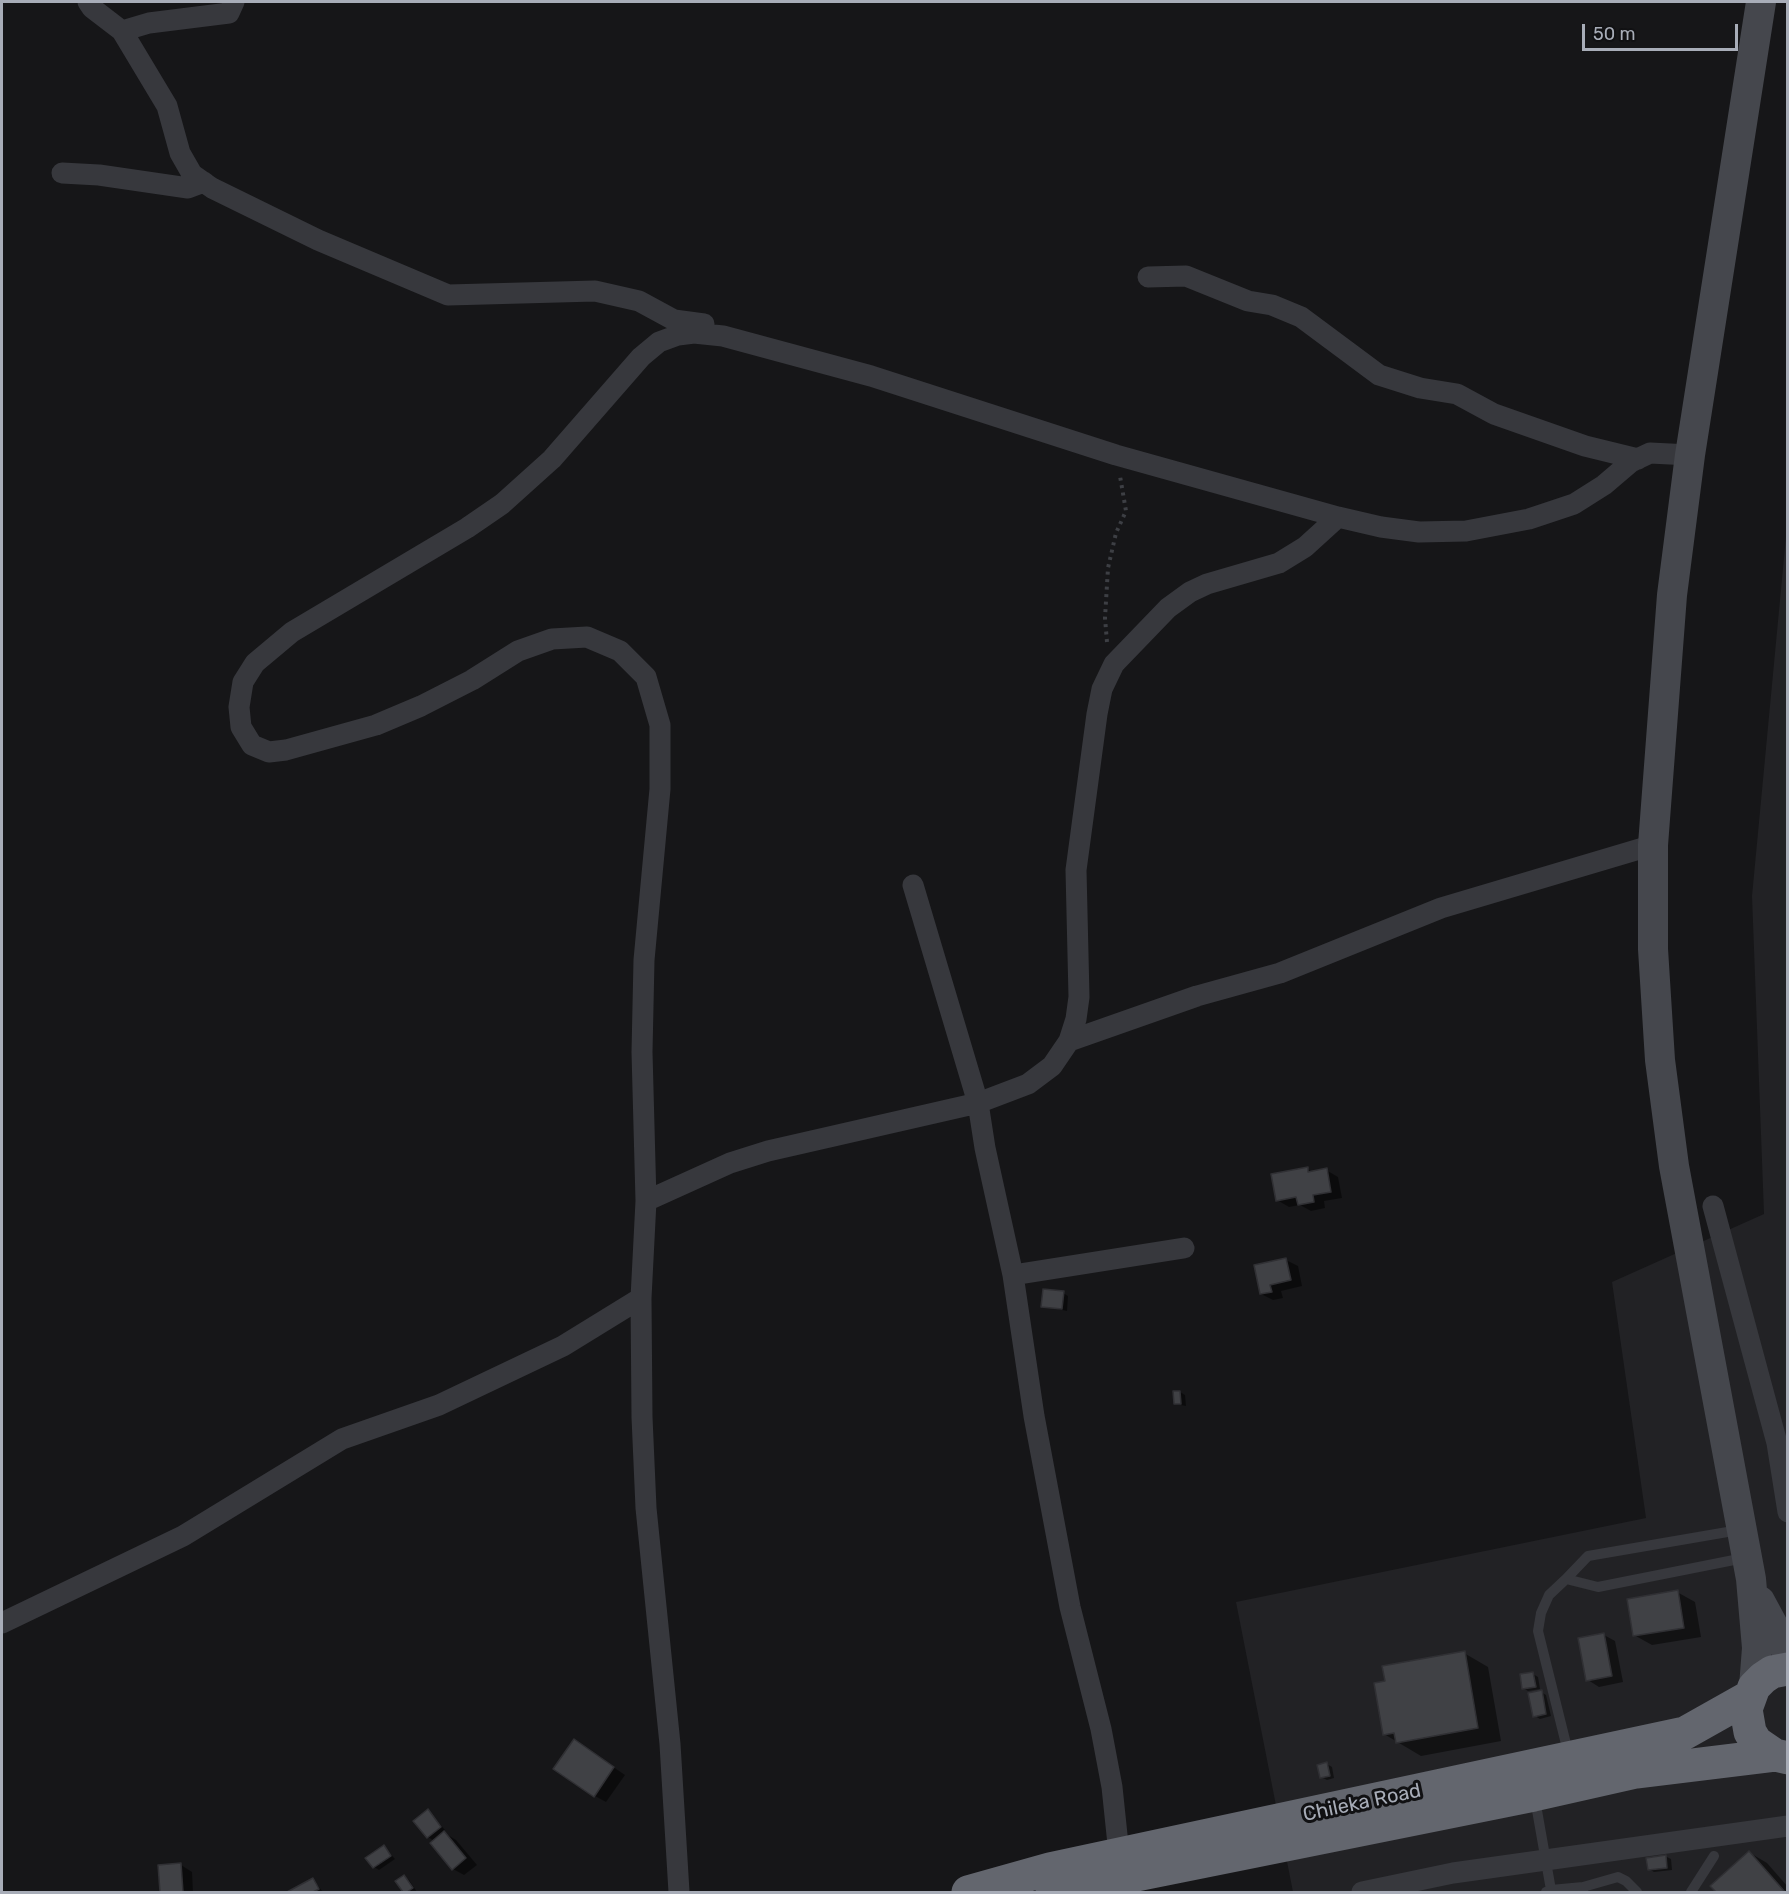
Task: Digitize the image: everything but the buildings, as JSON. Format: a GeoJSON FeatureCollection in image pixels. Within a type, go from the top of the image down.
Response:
{"type":"FeatureCollection","features":[{"type":"Feature","properties":{"kind":"highway","name":"Chileka Road"},"geometry":{"type":"LineString","coordinates":[[1123,1875],[1570,1759],[1685,1733],[1752,1692],[1772,1672],[1788,1668]]}},
{"type":"Feature","properties":{"kind":"highway","name":"Chileka Road"},"geometry":{"type":"LineString","coordinates":[[1752,1692],[1746,1709],[1750,1732],[1756,1742],[1781,1757]]}},
{"type":"Feature","properties":{"kind":"highway","name":"Chileka Road"},"geometry":{"type":"LineString","coordinates":[[968,1893],[1050,1869],[1123,1875],[1534,1796],[1636,1772],[1781,1757]]}},
{"type":"Feature","properties":{"kind":"highway"},"geometry":{"type":"LineString","coordinates":[[1052,1893],[1123,1875]]}},
{"type":"Feature","properties":{"kind":"main road"},"geometry":{"type":"LineString","coordinates":[[1752,1692],[1757,1648],[1746,1555],[1674,1166],[1660,1060],[1653,949],[1653,845],[1672,595],[1690,455],[1761,2]]}},
{"type":"Feature","properties":{"kind":"main road"},"geometry":{"type":"LineString","coordinates":[[1746,1555],[1776,1635],[1788,1653]]}},
{"type":"Feature","properties":{"kind":"street"},"geometry":{"type":"LineString","coordinates":[[88,2],[92,8],[122,31],[166,106],[180,153],[192,174],[204,182],[318,240],[448,295],[595,291],[639,301],[674,320],[706,324],[723,336]]}},
{"type":"Feature","properties":{"kind":"street"},"geometry":{"type":"LineString","coordinates":[[122,31],[149,23],[229,13],[234,2]]}},
{"type":"Feature","properties":{"kind":"street"},"geometry":{"type":"LineString","coordinates":[[62,173],[99,175],[188,188],[204,182]]}},
{"type":"Feature","properties":{"kind":"street"},"geometry":{"type":"LineString","coordinates":[[1148,277],[1186,276],[1248,301],[1272,304],[1301,317],[1379,375],[1420,388],[1457,394],[1494,414],[1585,446],[1638,459]]}},
{"type":"Feature","properties":{"kind":"street"},"geometry":{"type":"LineString","coordinates":[[679,1893],[670,1744],[646,1508],[642,1417],[641,1298],[646,1201],[642,1052],[644,960],[660,789],[660,725],[646,677],[620,651],[587,637],[552,639],[518,651],[431,701],[376,725],[286,750],[269,752],[252,745],[241,727],[239,707],[243,682],[255,663],[270,647],[502,504],[552,459],[641,357],[659,342],[678,334],[723,336],[880,378],[1116,455],[1338,517],[1381,527],[1419,532],[1466,531],[1529,519],[1574,504],[1650,453],[1690,455]]}},
{"type":"Feature","properties":{"kind":"street"},"geometry":{"type":"LineString","coordinates":[[646,1201],[730,1163],[768,1151],[978,1103],[1028,1084],[1052,1066],[1069,1041],[1079,997],[1075,909],[1080,831],[1102,689],[1114,664],[1168,608],[1190,592],[1207,584],[1279,563],[1305,547],[1338,517]]}},
{"type":"Feature","properties":{"kind":"street"},"geometry":{"type":"LineString","coordinates":[[1069,1041],[1197,996],[1300,966],[1441,908],[1653,845]]}},
{"type":"Feature","properties":{"kind":"street"},"geometry":{"type":"LineString","coordinates":[[913,885],[978,1103],[985,1148],[1013,1275],[1034,1416],[1070,1607],[1104,1740],[1123,1875]]}},
{"type":"Feature","properties":{"kind":"street"},"geometry":{"type":"LineString","coordinates":[[1713,1206],[1777,1443],[1788,1512]]}},
{"type":"Feature","properties":{"kind":"street"},"geometry":{"type":"LineString","coordinates":[[1013,1275],[1184,1248]]}},
{"type":"Feature","properties":{"kind":"street"},"geometry":{"type":"LineString","coordinates":[[2,1623],[183,1536],[342,1439],[440,1405],[562,1346],[641,1298]]}},
{"type":"Feature","properties":{"kind":"street"},"geometry":{"type":"LineString","coordinates":[[1362,1893],[1453,1873],[1788,1826]]}},
{"type":"Feature","properties":{"kind":"lane"},"geometry":{"type":"LineString","coordinates":[[1566,1579],[1598,1587],[1746,1555]]}},
{"type":"Feature","properties":{"kind":"lane"},"geometry":{"type":"LineString","coordinates":[[1570,1759],[1538,1631],[1541,1613],[1550,1595],[1588,1556],[1746,1555]]}},
{"type":"Feature","properties":{"kind":"lane"},"geometry":{"type":"LineString","coordinates":[[1534,1796],[1548,1891],[1583,1890],[1618,1877],[1626,1881],[1637,1893]]}},
{"type":"Feature","properties":{"kind":"lane"},"geometry":{"type":"LineString","coordinates":[[1691,1893],[1714,1856]]}},
{"type":"Feature","properties":{"kind":"path"},"geometry":{"type":"LineString","coordinates":[[1114,664],[1105,637],[1107,579],[1116,533],[1126,511],[1116,455]]}},
{"type":"Feature","properties":{"kind":"shaded area"},"geometry":{"type":"Polygon","coordinates":[[[1787,526],[1787,1892],[1293,1892],[1236,1602],[1646,1518],[1612,1282],[1764,1214],[1752,896],[1787,526]]]}}]}
